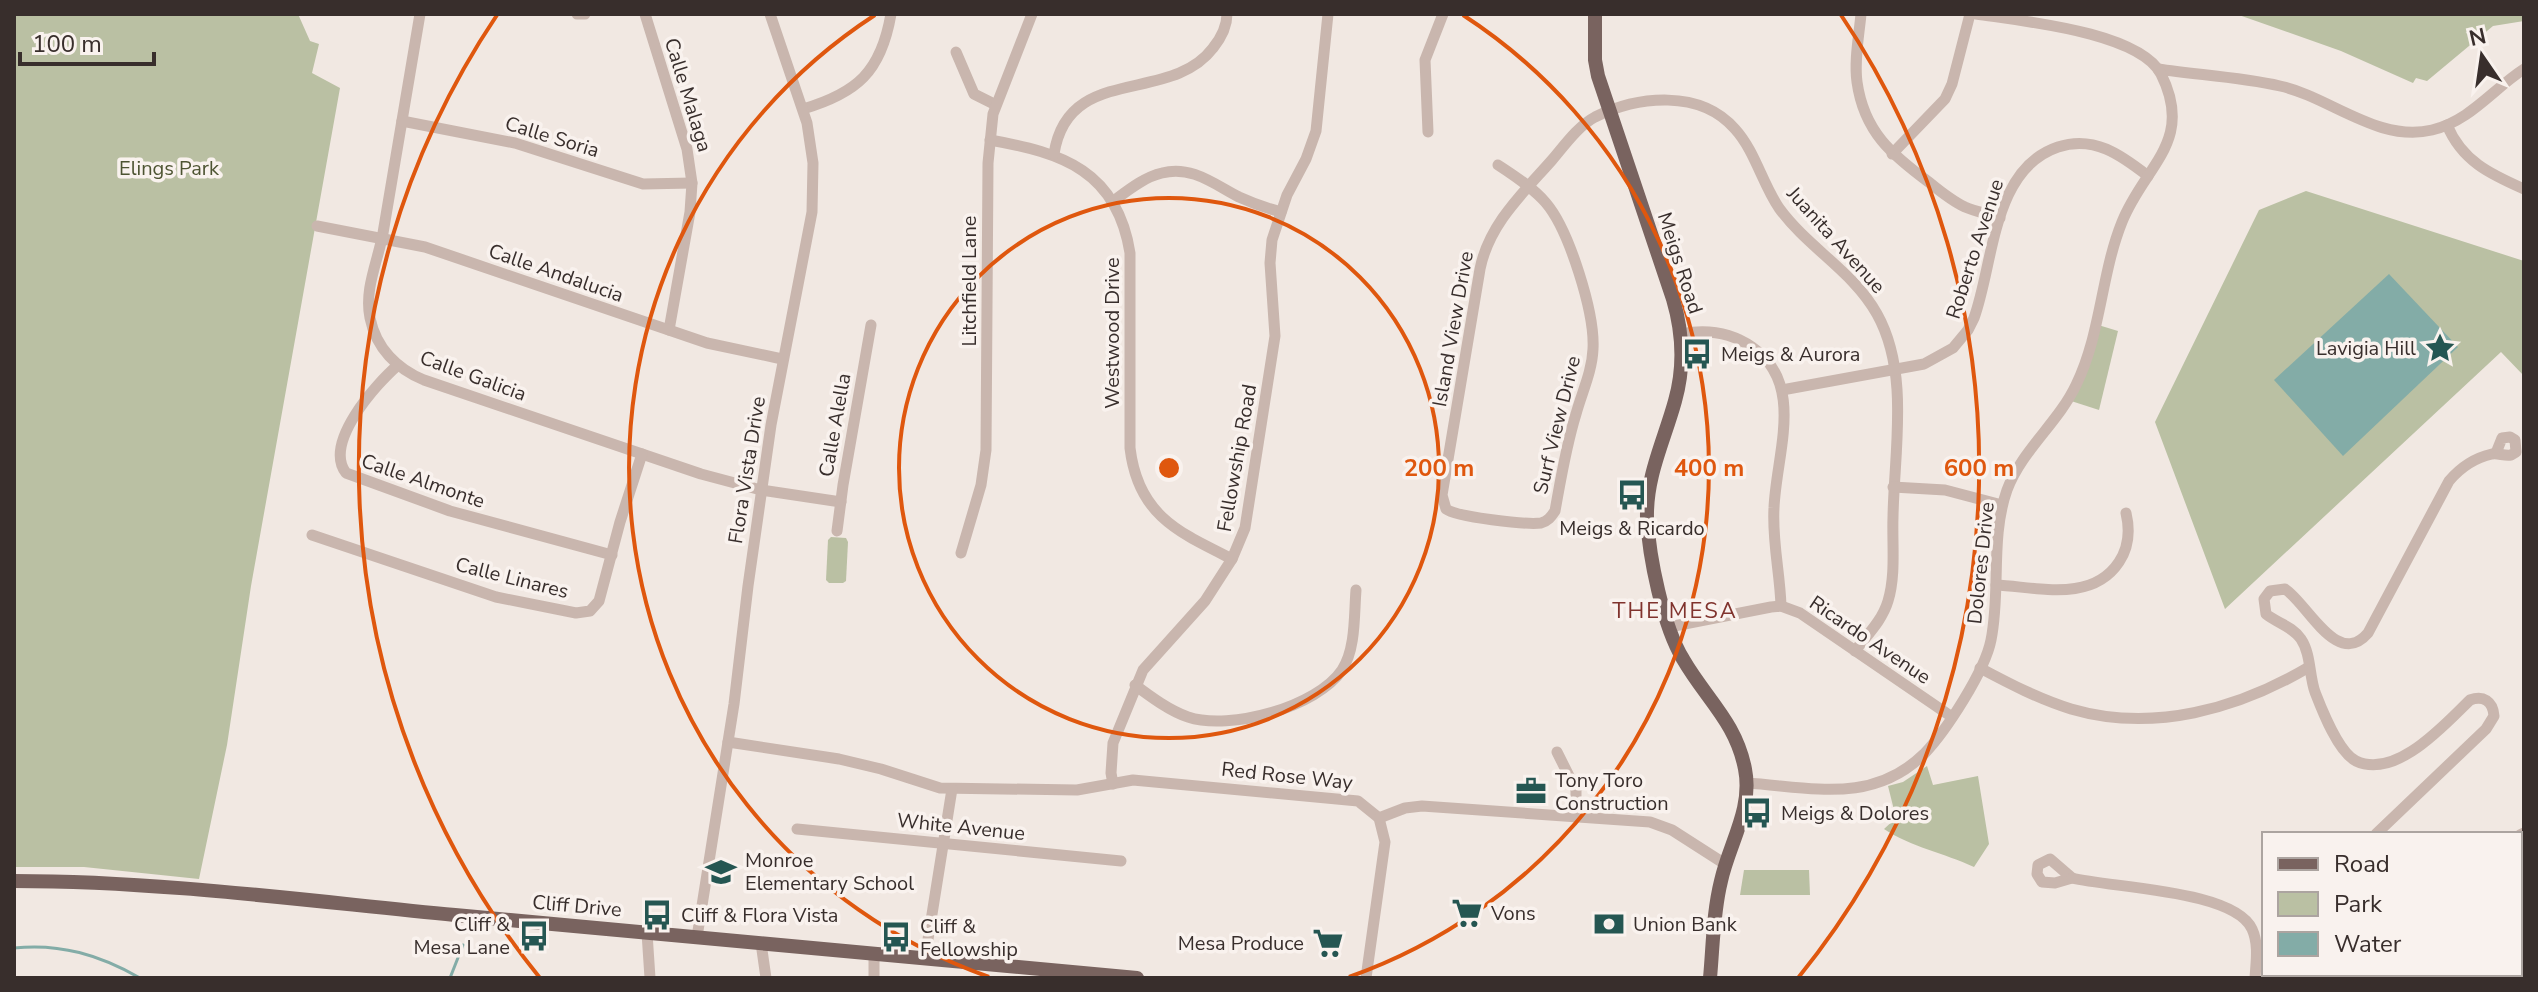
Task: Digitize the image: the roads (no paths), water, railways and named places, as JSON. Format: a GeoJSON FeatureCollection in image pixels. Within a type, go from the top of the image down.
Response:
{"type":"FeatureCollection","features":[{"type":"Feature","properties":{"kind":"main road","name":"Meigs Road"},"geometry":{"type":"LineString","coordinates":[[1595,14],[1595,60],[1609,113],[1673,299],[1681,334],[1679,384],[1652,468],[1647,504],[1650,545],[1669,627],[1682,657],[1726,718],[1742,756],[1747,783],[1741,820],[1725,864],[1716,907],[1710,978]]}},
{"type":"Feature","properties":{"kind":"main road","name":"Cliff Drive"},"geometry":{"type":"LineString","coordinates":[[14,881],[125,883],[925,958],[1070,975],[1137,978]]}},
{"type":"Feature","properties":{"kind":"street","name":"Calle Galicia"},"geometry":{"type":"LineString","coordinates":[[420,14],[382,238],[369,293],[370,316],[377,338],[398,365],[424,380],[701,474],[761,490],[841,502]]}},
{"type":"Feature","properties":{"kind":"street"},"geometry":{"type":"LineString","coordinates":[[577,14],[585,14]]}},
{"type":"Feature","properties":{"kind":"street","name":"Calle Malaga"},"geometry":{"type":"LineString","coordinates":[[645,14],[687,149],[692,183],[690,212],[669,330]]}},
{"type":"Feature","properties":{"kind":"street","name":"Flora Vista Drive"},"geometry":{"type":"LineString","coordinates":[[697,937],[728,742],[761,490],[813,199],[811,146],[803,109],[770,14]]}},
{"type":"Feature","properties":{"kind":"street"},"geometry":{"type":"LineString","coordinates":[[803,109],[840,96],[861,81],[884,48],[891,14]]}},
{"type":"Feature","properties":{"kind":"street","name":"Litchfield Lane"},"geometry":{"type":"LineString","coordinates":[[961,553],[981,485],[986,450],[991,124],[1032,14]]}},
{"type":"Feature","properties":{"kind":"street"},"geometry":{"type":"LineString","coordinates":[[1054,154],[1060,131],[1074,111],[1102,93],[1135,83],[1166,79],[1193,67],[1207,56],[1222,36],[1227,14]]}},
{"type":"Feature","properties":{"kind":"street","name":"Fellowship Road"},"geometry":{"type":"LineString","coordinates":[[1113,784],[1113,743],[1135,685],[1154,655],[1205,601],[1241,541],[1249,513],[1275,336],[1271,249],[1281,212],[1316,131],[1328,14]]}},
{"type":"Feature","properties":{"kind":"street"},"geometry":{"type":"LineString","coordinates":[[1428,132],[1425,60],[1443,14]]}},
{"type":"Feature","properties":{"kind":"street"},"geometry":{"type":"LineString","coordinates":[[1861,14],[1856,77],[1873,129],[1892,154],[1961,206],[2000,218]]}},
{"type":"Feature","properties":{"kind":"street"},"geometry":{"type":"LineString","coordinates":[[1892,154],[1945,99],[1973,14],[2115,40],[2144,56],[2158,69],[2282,87],[2395,131],[2416,133],[2447,125],[2475,109],[2524,69]]}},
{"type":"Feature","properties":{"kind":"street"},"geometry":{"type":"LineString","coordinates":[[956,52],[974,94],[996,105]]}},
{"type":"Feature","properties":{"kind":"street","name":"Dolores Drive"},"geometry":{"type":"LineString","coordinates":[[1747,783],[1843,791],[1872,784],[1915,761],[1937,740],[1952,717],[1980,668],[1991,640],[2002,505],[2023,458],[2057,416],[2076,385],[2088,352],[2119,228],[2127,208],[2164,153],[2172,119],[2168,90],[2158,69]]}},
{"type":"Feature","properties":{"kind":"street","name":"Juanita Avenue"},"geometry":{"type":"LineString","coordinates":[[1609,113],[1643,102],[1683,101],[1706,107],[1726,120],[1742,137],[1766,187],[1786,217],[1854,282],[1867,298],[1886,335],[1897,394],[1889,599],[1878,621],[1855,651]]}},
{"type":"Feature","properties":{"kind":"street","name":"Island View Drive"},"geometry":{"type":"LineString","coordinates":[[1536,523],[1454,514],[1443,505],[1442,495],[1482,256],[1494,230],[1574,135],[1592,119],[1609,113]]}},
{"type":"Feature","properties":{"kind":"street","name":"Calle Soria"},"geometry":{"type":"LineString","coordinates":[[402,121],[495,137],[643,184],[676,186],[692,183]]}},
{"type":"Feature","properties":{"kind":"street"},"geometry":{"type":"LineString","coordinates":[[2447,125],[2470,161],[2524,189]]}},
{"type":"Feature","properties":{"kind":"street","name":"Westwood Drive"},"geometry":{"type":"LineString","coordinates":[[990,140],[1054,154],[1087,173],[1112,202],[1123,225],[1130,253],[1130,448],[1136,480],[1149,504],[1170,526],[1232,559]]}},
{"type":"Feature","properties":{"kind":"street","name":"Roberto Avenue"},"geometry":{"type":"LineString","coordinates":[[1782,390],[1924,364],[1944,355],[1968,330],[1977,309],[2000,218],[2014,183],[2027,166],[2048,151],[2063,145],[2104,147],[2148,176]]}},
{"type":"Feature","properties":{"kind":"street","name":"Surf View Drive"},"geometry":{"type":"LineString","coordinates":[[1498,165],[1546,203],[1563,231],[1591,318],[1593,335],[1591,365],[1570,435],[1555,511],[1546,521],[1536,523]]}},
{"type":"Feature","properties":{"kind":"street"},"geometry":{"type":"LineString","coordinates":[[1112,202],[1150,177],[1185,171],[1241,198],[1281,212]]}},
{"type":"Feature","properties":{"kind":"street","name":"Calle Andalucia"},"geometry":{"type":"LineString","coordinates":[[317,226],[425,247],[728,349],[782,359]]}},
{"type":"Feature","properties":{"kind":"street","name":"Calle Alella"},"geometry":{"type":"LineString","coordinates":[[837,531],[871,325]]}},
{"type":"Feature","properties":{"kind":"street"},"geometry":{"type":"LineString","coordinates":[[1681,334],[1712,332],[1744,342],[1775,370],[1782,390],[1785,426],[1775,485],[1773,532],[1781,606]]}},
{"type":"Feature","properties":{"kind":"street","name":"Calle Almonte"},"geometry":{"type":"LineString","coordinates":[[398,365],[373,390],[353,420],[340,451],[341,465],[346,473],[488,523],[612,555]]}},
{"type":"Feature","properties":{"kind":"street"},"geometry":{"type":"LineString","coordinates":[[2378,832],[2486,729],[2494,716],[2493,707],[2486,699],[2478,697],[2470,700],[2410,752],[2380,763],[2355,760],[2344,750],[2316,695],[2305,647],[2290,628],[2266,614],[2264,604],[2267,595],[2275,589],[2285,589],[2333,639],[2347,644],[2361,640],[2368,633],[2449,481],[2460,469],[2496,453]]}},
{"type":"Feature","properties":{"kind":"street","name":"Calle Linares"},"geometry":{"type":"LineString","coordinates":[[312,535],[496,597],[581,613],[594,609],[599,601],[642,454]]}},
{"type":"Feature","properties":{"kind":"street"},"geometry":{"type":"LineString","coordinates":[[1893,487],[1945,490],[2002,505]]}},
{"type":"Feature","properties":{"kind":"street"},"geometry":{"type":"LineString","coordinates":[[1996,585],[2069,590],[2094,584],[2113,570],[2122,558],[2128,537],[2126,513]]}},
{"type":"Feature","properties":{"kind":"street"},"geometry":{"type":"LineString","coordinates":[[1135,685],[1178,713],[1193,719],[1246,718],[1290,706],[1321,690],[1343,669],[1349,654],[1356,590]]}},
{"type":"Feature","properties":{"kind":"street","name":"Ricardo Avenue"},"geometry":{"type":"LineString","coordinates":[[1669,627],[1781,606],[1800,613],[1952,717]]}},
{"type":"Feature","properties":{"kind":"street"},"geometry":{"type":"LineString","coordinates":[[1980,668],[2021,689],[2073,709],[2135,718],[2164,717],[2217,708],[2257,695],[2309,667]]}},
{"type":"Feature","properties":{"kind":"street"},"geometry":{"type":"LineString","coordinates":[[728,742],[839,759],[940,788],[1077,790],[1113,784]]}},
{"type":"Feature","properties":{"kind":"street"},"geometry":{"type":"LineString","coordinates":[[1557,752],[1576,790],[1576,817]]}},
{"type":"Feature","properties":{"kind":"street","name":"Red Rose Way"},"geometry":{"type":"LineString","coordinates":[[1113,784],[1133,780],[1155,781],[1350,798],[1366,805],[1379,818]]}},
{"type":"Feature","properties":{"kind":"street"},"geometry":{"type":"LineString","coordinates":[[925,958],[952,789]]}},
{"type":"Feature","properties":{"kind":"street"},"geometry":{"type":"LineString","coordinates":[[1366,978],[1385,842],[1379,818],[1405,808],[1422,806],[1650,822],[1663,826],[1725,864]]}},
{"type":"Feature","properties":{"kind":"street","name":"White Avenue"},"geometry":{"type":"LineString","coordinates":[[797,829],[1121,861]]}},
{"type":"Feature","properties":{"kind":"street"},"geometry":{"type":"LineString","coordinates":[[2072,878],[2186,896],[2232,908],[2246,919],[2254,935],[2255,978]]}},
{"type":"Feature","properties":{"kind":"street"},"geometry":{"type":"LineString","coordinates":[[647,933],[650,978]]}},
{"type":"Feature","properties":{"kind":"street"},"geometry":{"type":"LineString","coordinates":[[761,943],[766,978]]}},
{"type":"Feature","properties":{"kind":"street"},"geometry":{"type":"LineString","coordinates":[[874,955],[874,978]]}},
{"type":"Feature","properties":{"kind":"water"},"geometry":{"type":"Polygon","coordinates":[[[2389,274],[2458,347],[2343,456],[2274,380],[2389,274]]]}},
{"type":"Feature","properties":{"kind":"waterway"},"geometry":{"type":"LineString","coordinates":[[450,978],[463,945]]}},
{"type":"Feature","properties":{"kind":"waterway"},"geometry":{"type":"LineString","coordinates":[[14,948],[47,947],[79,952],[140,978]]}},
{"type":"Feature","properties":{"kind":"place","name":"Lavigia Hill"},"geometry":{"type":"Point","coordinates":[2440,348]}},
{"type":"Feature","properties":{"kind":"place","name":"Meigs & Aurora"},"geometry":{"type":"Point","coordinates":[1697,354]}},
{"type":"Feature","properties":{"kind":"place","name":"Meigs & Ricardo"},"geometry":{"type":"Point","coordinates":[1632,495]}},
{"type":"Feature","properties":{"kind":"place","name":"Tony Toro Construction"},"geometry":{"type":"Point","coordinates":[1531,791]}},
{"type":"Feature","properties":{"kind":"place","name":"Meigs & Dolores"},"geometry":{"type":"Point","coordinates":[1757,813]}},
{"type":"Feature","properties":{"kind":"place","name":"Monroe Elementary School"},"geometry":{"type":"Point","coordinates":[721,872]}},
{"type":"Feature","properties":{"kind":"place","name":"Vons"},"geometry":{"type":"Point","coordinates":[1467,913]}},
{"type":"Feature","properties":{"kind":"place","name":"Cliff & Flora Vista"},"geometry":{"type":"Point","coordinates":[657,915]}},
{"type":"Feature","properties":{"kind":"place","name":"Union Bank"},"geometry":{"type":"Point","coordinates":[1609,924]}},
{"type":"Feature","properties":{"kind":"place","name":"Cliff & Mesa Lane"},"geometry":{"type":"Point","coordinates":[534,936]}},
{"type":"Feature","properties":{"kind":"place","name":"Cliff & Fellowship"},"geometry":{"type":"Point","coordinates":[896,937]}},
{"type":"Feature","properties":{"kind":"place","name":"Mesa Produce"},"geometry":{"type":"Point","coordinates":[1328,943]}},
{"type":"Feature","properties":{"kind":"district","name":"THE MESA"},"geometry":{"type":"Point","coordinates":[1675,611]}},
{"type":"Feature","properties":{"kind":"park label","name":"Elings Park"},"geometry":{"type":"Point","coordinates":[169,168]}}]}
